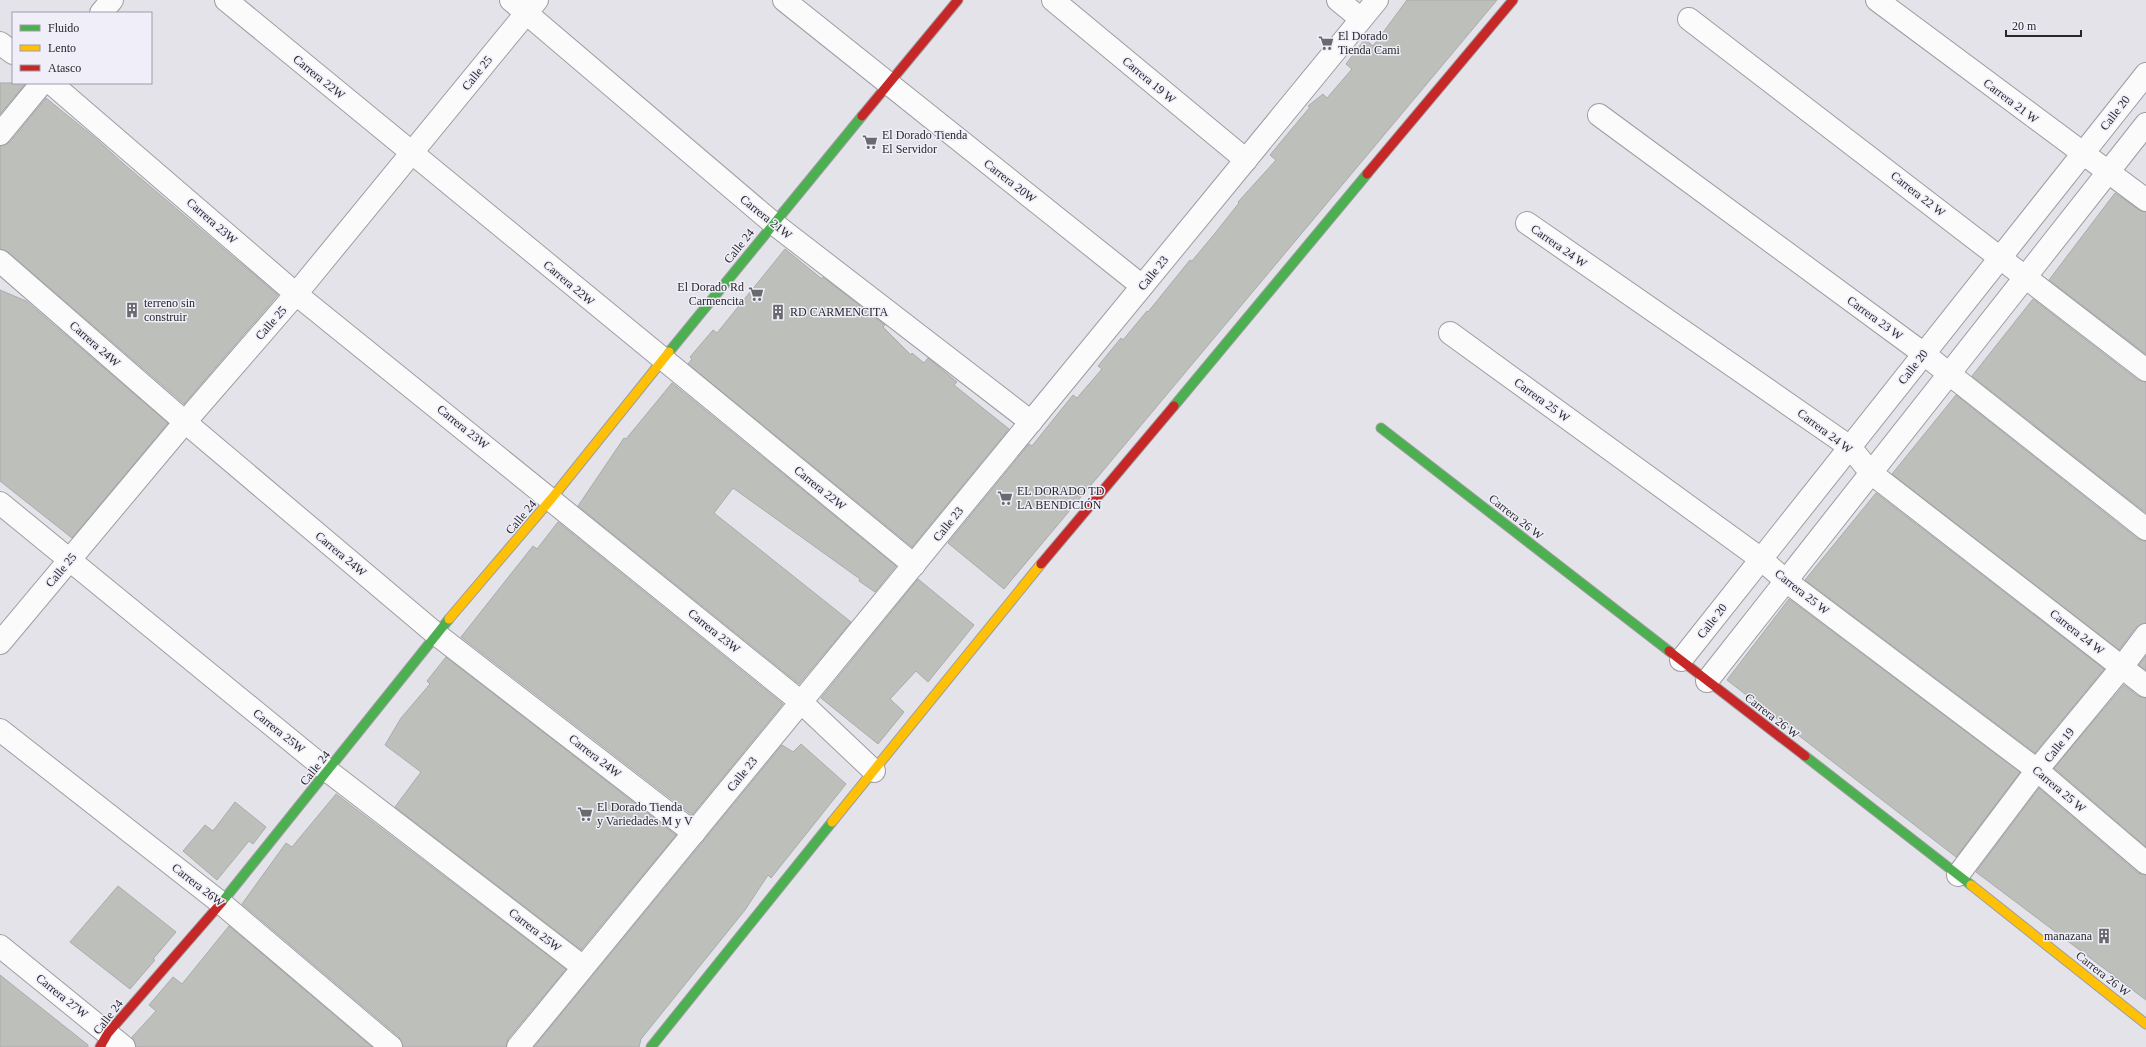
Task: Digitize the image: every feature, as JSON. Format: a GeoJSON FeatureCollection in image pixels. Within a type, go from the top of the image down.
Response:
{"type":"FeatureCollection","features":[{"type":"Feature","properties":{"kind":"street"},"geometry":{"type":"LineString","coordinates":[[102,12],[112,0]]}},
{"type":"Feature","properties":{"kind":"street","name":"Carrera 22W"},"geometry":{"type":"LineString","coordinates":[[226,0],[662,360],[914,565]]}},
{"type":"Feature","properties":{"kind":"street","name":"Carrera 20W"},"geometry":{"type":"LineString","coordinates":[[784,0],[887,84],[1142,286]]}},
{"type":"Feature","properties":{"kind":"street","name":"Calle 24"},"geometry":{"type":"LineString","coordinates":[[104,1040],[220,903],[328,771],[436,634],[552,498],[773,223],[958,0]]}},
{"type":"Feature","properties":{"kind":"street","name":"Carrera 19 W"},"geometry":{"type":"LineString","coordinates":[[1053,0],[1246,160]]}},
{"type":"Feature","properties":{"kind":"street"},"geometry":{"type":"LineString","coordinates":[[1338,0],[1361,19]]}},
{"type":"Feature","properties":{"kind":"street","name":"Calle 23"},"geometry":{"type":"LineString","coordinates":[[518,1047],[1376,0]]}},
{"type":"Feature","properties":{"kind":"street"},"geometry":{"type":"LineString","coordinates":[[651,1047],[974,646],[1513,0]]}},
{"type":"Feature","properties":{"kind":"street","name":"Carrera 21 W"},"geometry":{"type":"LineString","coordinates":[[1877,0],[2146,200]]}},
{"type":"Feature","properties":{"kind":"street","name":"Calle 25"},"geometry":{"type":"LineString","coordinates":[[0,643],[185,422],[296,294],[411,153],[525,4]]}},
{"type":"Feature","properties":{"kind":"street","name":"Carrera 21W"},"geometry":{"type":"LineString","coordinates":[[525,4],[773,223],[1031,422]]}},
{"type":"Feature","properties":{"kind":"street","name":"Carrera 22 W"},"geometry":{"type":"LineString","coordinates":[[1689,19],[2146,370]]}},
{"type":"Feature","properties":{"kind":"street"},"geometry":{"type":"LineString","coordinates":[[0,43],[12,52]]}},
{"type":"Feature","properties":{"kind":"street","name":"Calle 20"},"geometry":{"type":"LineString","coordinates":[[1681,660],[2146,74]]}},
{"type":"Feature","properties":{"kind":"street"},"geometry":{"type":"LineString","coordinates":[[0,134],[41,84]]}},
{"type":"Feature","properties":{"kind":"street","name":"Carrera 23W"},"geometry":{"type":"LineString","coordinates":[[52,84],[296,294],[552,498],[801,702],[874,771]]}},
{"type":"Feature","properties":{"kind":"street","name":"Carrera 23 W"},"geometry":{"type":"LineString","coordinates":[[1599,115],[1924,354],[2146,529]]}},
{"type":"Feature","properties":{"kind":"street"},"geometry":{"type":"LineString","coordinates":[[1707,681],[2146,124]]}},
{"type":"Feature","properties":{"kind":"street","name":"Carrera 24 W"},"geometry":{"type":"LineString","coordinates":[[1527,223],[1850,447],[1871,473],[2146,686]]}},
{"type":"Feature","properties":{"kind":"street","name":"Carrera 24W"},"geometry":{"type":"LineString","coordinates":[[0,261],[185,422],[436,634],[694,832]]}},
{"type":"Feature","properties":{"kind":"street","name":"Carrera 25 W"},"geometry":{"type":"LineString","coordinates":[[1450,333],[1761,559],[1786,581],[2037,770],[2146,863]]}},
{"type":"Feature","properties":{"kind":"street","name":"Carrera 26 W"},"geometry":{"type":"LineString","coordinates":[[1381,428],[1958,875],[2146,1024]]}},
{"type":"Feature","properties":{"kind":"street","name":"Carrera 25W"},"geometry":{"type":"LineString","coordinates":[[0,503],[328,771],[583,968]]}},
{"type":"Feature","properties":{"kind":"street","name":"Calle 19"},"geometry":{"type":"LineString","coordinates":[[1958,875],[2037,770],[2122,667],[2146,635]]}},
{"type":"Feature","properties":{"kind":"street","name":"Carrera 26W"},"geometry":{"type":"LineString","coordinates":[[0,730],[220,903],[391,1047]]}},
{"type":"Feature","properties":{"kind":"street","name":"Carrera 27W"},"geometry":{"type":"LineString","coordinates":[[0,946],[104,1040],[124,1047]]}},
{"type":"Feature","properties":{"kind":"building"},"geometry":{"type":"Polygon","coordinates":[[[1407,0],[1497,0],[1004,589],[948,543],[1029,444],[1032,446],[1073,395],[1077,398],[1102,369],[1098,366],[1121,338],[1123,340],[1147,311],[1148,312],[1190,260],[1192,261],[1216,232],[1239,203],[1238,202],[1276,160],[1270,155],[1310,107],[1308,106],[1323,94],[1327,98],[1352,69],[1346,64],[1365,39],[1373,46],[1407,0]]]}},
{"type":"Feature","properties":{"kind":"building"},"geometry":{"type":"Polygon","coordinates":[[[0,83],[25,84],[0,114],[0,83]]]}},
{"type":"Feature","properties":{"kind":"building"},"geometry":{"type":"Polygon","coordinates":[[[46,98],[94,137],[278,295],[184,404],[8,252],[0,249],[0,146],[10,142],[46,98]]]}},
{"type":"Feature","properties":{"kind":"building"},"geometry":{"type":"Polygon","coordinates":[[[2115,193],[2139,210],[2146,212],[2146,354],[2049,280],[2115,193]]]}},
{"type":"Feature","properties":{"kind":"building"},"geometry":{"type":"Polygon","coordinates":[[[785,249],[822,279],[823,277],[885,325],[883,327],[911,355],[912,353],[924,363],[928,358],[957,382],[954,385],[1009,429],[912,547],[688,364],[692,359],[690,357],[713,330],[717,333],[785,249]]]}},
{"type":"Feature","properties":{"kind":"building"},"geometry":{"type":"Polygon","coordinates":[[[0,290],[26,301],[168,423],[72,538],[0,481],[0,290]]]}},
{"type":"Feature","properties":{"kind":"building"},"geometry":{"type":"Polygon","coordinates":[[[2033,299],[2138,380],[2146,382],[2146,513],[1972,376],[2033,299]]]}},
{"type":"Feature","properties":{"kind":"building"},"geometry":{"type":"Polygon","coordinates":[[[672,383],[896,566],[875,592],[859,581],[860,579],[733,488],[714,513],[851,622],[799,684],[578,506],[624,438],[626,439],[672,383]]]}},
{"type":"Feature","properties":{"kind":"building"},"geometry":{"type":"Polygon","coordinates":[[[1956,395],[2138,539],[2146,541],[2146,623],[2136,627],[2119,650],[1892,474],[1956,395]]]}},
{"type":"Feature","properties":{"kind":"building"},"geometry":{"type":"Polygon","coordinates":[[[1876,493],[2104,669],[2035,753],[1805,580],[1876,493]]]}},
{"type":"Feature","properties":{"kind":"building"},"geometry":{"type":"Polygon","coordinates":[[[558,522],[783,704],[692,815],[461,637],[533,546],[537,549],[558,522]]]}},
{"type":"Feature","properties":{"kind":"building"},"geometry":{"type":"Polygon","coordinates":[[[918,579],[974,625],[928,682],[916,671],[890,699],[904,712],[878,744],[821,698],[918,579]]]}},
{"type":"Feature","properties":{"kind":"building"},"geometry":{"type":"Polygon","coordinates":[[[1789,599],[2020,772],[1956,857],[1727,680],[1789,599]]]}},
{"type":"Feature","properties":{"kind":"building"},"geometry":{"type":"Polygon","coordinates":[[[2146,656],[2146,670],[2139,665],[2146,656]]]}},
{"type":"Feature","properties":{"kind":"building"},"geometry":{"type":"Polygon","coordinates":[[[446,657],[676,835],[581,950],[395,807],[421,772],[385,745],[401,718],[430,684],[427,681],[446,657]]]}},
{"type":"Feature","properties":{"kind":"building"},"geometry":{"type":"Polygon","coordinates":[[[2124,685],[2138,696],[2146,698],[2146,847],[2054,768],[2124,685]]]}},
{"type":"Feature","properties":{"kind":"building"},"geometry":{"type":"Polygon","coordinates":[[[801,744],[846,784],[771,878],[768,875],[745,910],[641,1039],[639,1047],[534,1047],[782,745],[793,752],[801,744]]]}},
{"type":"Feature","properties":{"kind":"building","name":"manazana"},"geometry":{"type":"Polygon","coordinates":[[[2039,788],[2138,873],[2146,875],[2146,1000],[1976,872],[2039,788]]]}},
{"type":"Feature","properties":{"kind":"building"},"geometry":{"type":"Polygon","coordinates":[[[336,794],[566,969],[508,1039],[506,1047],[403,1047],[399,1037],[242,904],[286,843],[292,847],[336,794]]]}},
{"type":"Feature","properties":{"kind":"building"},"geometry":{"type":"Polygon","coordinates":[[[235,802],[266,827],[253,844],[249,841],[217,880],[183,851],[205,825],[213,831],[235,802]]]}},
{"type":"Feature","properties":{"kind":"building"},"geometry":{"type":"Polygon","coordinates":[[[118,886],[176,932],[153,959],[155,960],[130,989],[70,942],[118,886]]]}},
{"type":"Feature","properties":{"kind":"building"},"geometry":{"type":"Polygon","coordinates":[[[229,926],[372,1047],[136,1047],[132,1037],[156,1011],[149,1005],[173,977],[182,984],[229,926]]]}},
{"type":"Feature","properties":{"kind":"building"},"geometry":{"type":"Polygon","coordinates":[[[0,975],[88,1045],[88,1047],[0,1047],[0,975]]]}},
{"type":"Feature","properties":{"kind":"traffic: fast"},"geometry":{"type":"LineString","coordinates":[[669,352],[862,116]]}},
{"type":"Feature","properties":{"kind":"traffic: fast"},"geometry":{"type":"LineString","coordinates":[[1174,406],[1367,174]]}},
{"type":"Feature","properties":{"kind":"traffic: fast"},"geometry":{"type":"LineString","coordinates":[[1381,428],[1669,651]]}},
{"type":"Feature","properties":{"kind":"traffic: fast"},"geometry":{"type":"LineString","coordinates":[[222,902],[449,619]]}},
{"type":"Feature","properties":{"kind":"traffic: fast"},"geometry":{"type":"LineString","coordinates":[[1805,756],[1971,885]]}},
{"type":"Feature","properties":{"kind":"traffic: fast"},"geometry":{"type":"LineString","coordinates":[[651,1047],[832,822]]}},
{"type":"Feature","properties":{"kind":"traffic: slow"},"geometry":{"type":"LineString","coordinates":[[449,619],[552,498],[669,352]]}},
{"type":"Feature","properties":{"kind":"traffic: slow"},"geometry":{"type":"LineString","coordinates":[[832,822],[1041,564]]}},
{"type":"Feature","properties":{"kind":"traffic: slow"},"geometry":{"type":"LineString","coordinates":[[1971,885],[2146,1024]]}},
{"type":"Feature","properties":{"kind":"traffic: jam"},"geometry":{"type":"LineString","coordinates":[[862,116],[958,0]]}},
{"type":"Feature","properties":{"kind":"traffic: jam"},"geometry":{"type":"LineString","coordinates":[[1367,174],[1513,0]]}},
{"type":"Feature","properties":{"kind":"traffic: jam"},"geometry":{"type":"LineString","coordinates":[[1041,564],[1174,406]]}},
{"type":"Feature","properties":{"kind":"traffic: jam"},"geometry":{"type":"LineString","coordinates":[[1669,651],[1805,756]]}},
{"type":"Feature","properties":{"kind":"traffic: jam"},"geometry":{"type":"LineString","coordinates":[[100,1047],[108,1033],[222,902]]}},
{"type":"Feature","properties":{"kind":"place","name":"El Dorado Tienda Cami"},"geometry":{"type":"Point","coordinates":[1326,43]}},
{"type":"Feature","properties":{"kind":"place","name":"El Dorado Tienda El Servidor"},"geometry":{"type":"Point","coordinates":[870,142]}},
{"type":"Feature","properties":{"kind":"place","name":"El Dorado Rd Carmencita"},"geometry":{"type":"Point","coordinates":[756,294]}},
{"type":"Feature","properties":{"kind":"place","name":"terreno sin construir"},"geometry":{"type":"Point","coordinates":[132,310]}},
{"type":"Feature","properties":{"kind":"place","name":"RD CARMENCITA"},"geometry":{"type":"Point","coordinates":[778,312]}},
{"type":"Feature","properties":{"kind":"place","name":"EL DORADO TD LA BENDICIÓN"},"geometry":{"type":"Point","coordinates":[1005,498]}},
{"type":"Feature","properties":{"kind":"place","name":"El Dorado Tienda y Variedades M y V"},"geometry":{"type":"Point","coordinates":[585,814]}},
{"type":"Feature","properties":{"kind":"place","name":"manazana"},"geometry":{"type":"Point","coordinates":[2104,936]}}]}
